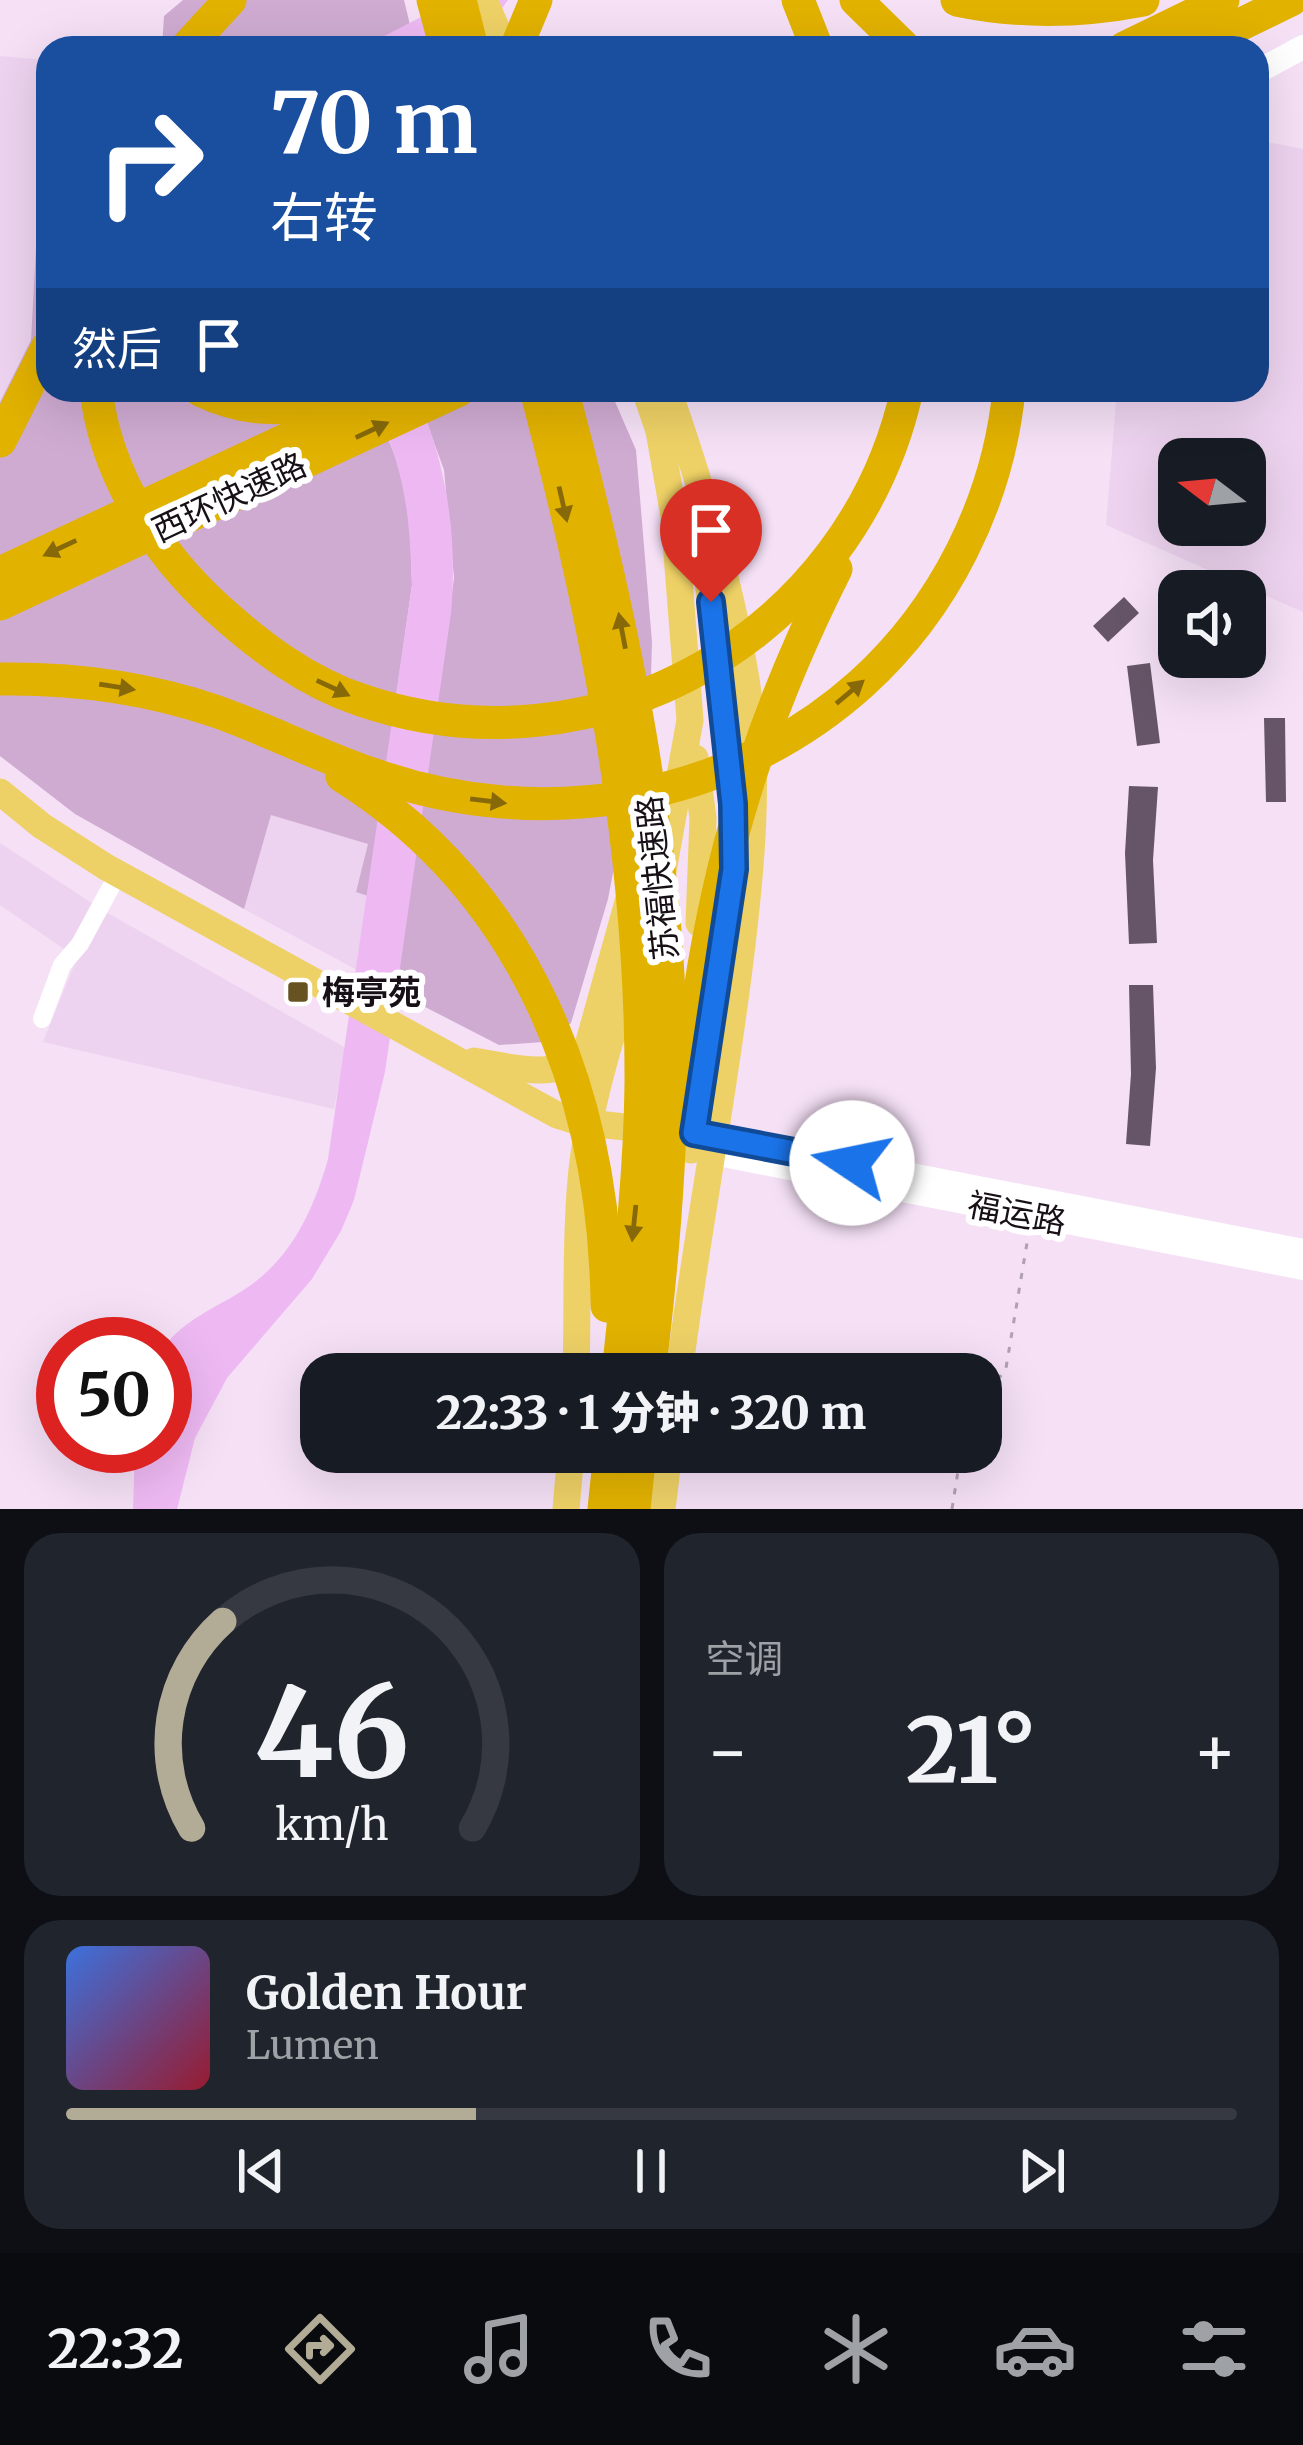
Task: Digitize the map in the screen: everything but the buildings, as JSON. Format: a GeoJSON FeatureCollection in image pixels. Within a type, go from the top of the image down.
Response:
{"type":"FeatureCollection","features":[{"type":"Feature","properties":{"kind":"highway"},"geometry":{"type":"LineString","coordinates":[[197,36],[230,0]]}},
{"type":"Feature","properties":{"kind":"highway"},"geometry":{"type":"LineString","coordinates":[[434,0],[443,36]]}},
{"type":"Feature","properties":{"kind":"highway"},"geometry":{"type":"LineString","coordinates":[[460,0],[504,21]]}},
{"type":"Feature","properties":{"kind":"highway"},"geometry":{"type":"LineString","coordinates":[[798,0],[812,36]]}},
{"type":"Feature","properties":{"kind":"highway"},"geometry":{"type":"LineString","coordinates":[[856,0],[893,36]]}},
{"type":"Feature","properties":{"kind":"highway"},"geometry":{"type":"LineString","coordinates":[[957,0],[1055,10],[1143,0]]}},
{"type":"Feature","properties":{"kind":"highway"},"geometry":{"type":"LineString","coordinates":[[1149,36],[1223,0]]}},
{"type":"Feature","properties":{"kind":"highway"},"geometry":{"type":"LineString","coordinates":[[1223,36],[1292,0]]}},
{"type":"Feature","properties":{"kind":"highway"},"geometry":{"type":"LineString","coordinates":[[1230,36],[1303,8]]}},
{"type":"Feature","properties":{"kind":"highway"},"geometry":{"type":"LineString","coordinates":[[0,441],[36,370]]}},
{"type":"Feature","properties":{"kind":"highway"},"geometry":{"type":"LineString","coordinates":[[99,402],[107,442],[144,524],[182,572],[236,625],[301,672],[358,700],[417,716],[476,722],[548,720],[638,699],[730,652],[776,616],[821,565],[861,504],[902,406]]}},
{"type":"Feature","properties":{"kind":"highway"},"geometry":{"type":"LineString","coordinates":[[230,402],[272,410],[322,402]]}},
{"type":"Feature","properties":{"kind":"highway","name":"西环快速路"},"geometry":{"type":"LineString","coordinates":[[0,573],[367,402]]}},
{"type":"Feature","properties":{"kind":"highway","name":"西环快速路"},"geometry":{"type":"LineString","coordinates":[[0,604],[433,402]]}},
{"type":"Feature","properties":{"kind":"highway","name":"苏福快速路"},"geometry":{"type":"LineString","coordinates":[[544,402],[607,698],[632,884],[640,1118],[637,1197],[620,1353]]}},
{"type":"Feature","properties":{"kind":"highway","name":"苏福快速路"},"geometry":{"type":"LineString","coordinates":[[545,402],[621,626],[661,880],[671,1080],[663,1258],[652,1353]]}},
{"type":"Feature","properties":{"kind":"highway"},"geometry":{"type":"LineString","coordinates":[[0,680],[120,686],[187,702],[408,785],[476,800],[523,805],[589,803],[688,783],[736,765],[797,732],[844,699],[910,632],[944,582],[977,518],[1001,443],[1007,402]]}},
{"type":"Feature","properties":{"kind":"highway"},"geometry":{"type":"LineString","coordinates":[[654,1353],[670,1265],[700,980],[732,830],[772,707],[860,520],[902,406]]}},
{"type":"Feature","properties":{"kind":"highway"},"geometry":{"type":"LineString","coordinates":[[268,732],[362,788],[425,842],[479,901],[536,989],[575,1080],[593,1152],[607,1269],[604,1353]]}},
{"type":"Feature","properties":{"kind":"highway"},"geometry":{"type":"LineString","coordinates":[[589,1509],[593,1473]]}},
{"type":"Feature","properties":{"kind":"highway"},"geometry":{"type":"LineString","coordinates":[[604,1509],[608,1473]]}},
{"type":"Feature","properties":{"kind":"highway"},"geometry":{"type":"LineString","coordinates":[[634,1509],[638,1473]]}},
{"type":"Feature","properties":{"kind":"main road"},"geometry":{"type":"LineString","coordinates":[[1269,65],[1303,46]]}},
{"type":"Feature","properties":{"kind":"main road"},"geometry":{"type":"LineString","coordinates":[[649,402],[674,516],[703,818],[694,1142],[681,1353]]}},
{"type":"Feature","properties":{"kind":"main road"},"geometry":{"type":"LineString","coordinates":[[672,402],[718,542],[746,680],[752,791],[750,880],[694,1142]]}},
{"type":"Feature","properties":{"kind":"main road"},"geometry":{"type":"LineString","coordinates":[[577,1353],[579,1211],[589,1132],[622,999],[638,966],[669,850],[690,713]]}},
{"type":"Feature","properties":{"kind":"main road"},"geometry":{"type":"LineString","coordinates":[[452,1058],[542,1069],[577,1062],[585,1055],[670,746],[690,713]]}},
{"type":"Feature","properties":{"kind":"main road"},"geometry":{"type":"LineString","coordinates":[[0,793],[115,881]]}},
{"type":"Feature","properties":{"kind":"main road"},"geometry":{"type":"LineString","coordinates":[[0,812],[49,850],[115,881],[399,1038],[549,1132],[589,1132]]}},
{"type":"Feature","properties":{"kind":"main road"},"geometry":{"type":"LineString","coordinates":[[399,1038],[452,1058],[589,1132]]}},
{"type":"Feature","properties":{"kind":"main road","name":"福运路"},"geometry":{"type":"LineString","coordinates":[[589,1132],[694,1142],[1025,1206],[1303,1251]]}},
{"type":"Feature","properties":{"kind":"main road","name":"福运路"},"geometry":{"type":"LineString","coordinates":[[1070,1214],[1303,1268]]}},
{"type":"Feature","properties":{"kind":"main road"},"geometry":{"type":"LineString","coordinates":[[566,1509],[569,1473]]}},
{"type":"Feature","properties":{"kind":"main road"},"geometry":{"type":"LineString","coordinates":[[662,1509],[666,1473]]}},
{"type":"Feature","properties":{"kind":"street"},"geometry":{"type":"LineString","coordinates":[[42,1019],[62,965],[80,944],[115,881]]}},
{"type":"Feature","properties":{"kind":"path"},"geometry":{"type":"LineString","coordinates":[[1002,1374],[1025,1251]]}},
{"type":"Feature","properties":{"kind":"path"},"geometry":{"type":"LineString","coordinates":[[952,1509],[958,1473]]}},
{"type":"Feature","properties":{"kind":"shaded area"},"geometry":{"type":"Polygon","coordinates":[[[183,0],[404,0],[410,25],[387,36],[163,36],[164,16],[183,0]]]}},
{"type":"Feature","properties":{"kind":"shaded area"},"geometry":{"type":"Polygon","coordinates":[[[454,0],[508,0],[478,36],[384,36],[454,0]]]}},
{"type":"Feature","properties":{"kind":"shaded area"},"geometry":{"type":"Polygon","coordinates":[[[0,56],[36,59],[36,247],[31,340],[0,402],[0,56]]]}},
{"type":"Feature","properties":{"kind":"shaded area"},"geometry":{"type":"Polygon","coordinates":[[[1269,142],[1303,149],[1303,612],[1266,596],[1266,570],[1208,570],[1106,525],[1116,402],[1269,402],[1269,142]]]}},
{"type":"Feature","properties":{"kind":"shaded area"},"geometry":{"type":"Polygon","coordinates":[[[36,247],[36,402],[372,402],[402,472],[412,585],[368,896],[356,892],[368,844],[271,815],[244,909],[75,814],[0,756],[0,402],[31,340],[36,247]]]}},
{"type":"Feature","properties":{"kind":"shaded area"},"geometry":{"type":"Polygon","coordinates":[[[372,402],[419,402],[442,472],[453,555],[451,613],[385,1072],[354,1200],[341,1231],[312,1279],[227,1378],[192,1450],[192,1321],[274,1265],[307,1216],[328,1159],[412,585],[402,484],[372,402]]]}},
{"type":"Feature","properties":{"kind":"shaded area"},"geometry":{"type":"Polygon","coordinates":[[[419,402],[615,402],[636,450],[651,676],[608,899],[571,1023],[543,1042],[499,1045],[396,992],[454,578],[444,470],[419,402]]]}},
{"type":"Feature","properties":{"kind":"shaded area"},"geometry":{"type":"Polygon","coordinates":[[[271,814],[369,844],[356,891],[368,896],[357,970],[244,909],[271,814]]]}},
{"type":"Feature","properties":{"kind":"shaded area"},"geometry":{"type":"Polygon","coordinates":[[[0,843],[104,911],[346,1048],[334,1109],[43,1042],[77,958],[0,905],[0,843]]]}},
{"type":"Feature","properties":{"kind":"shaded area"},"geometry":{"type":"Polygon","coordinates":[[[134,1473],[186,1473],[177,1509],[133,1509],[134,1473]]]}},
{"type":"Feature","properties":{"kind":"place","name":"梅亭苑"},"geometry":{"type":"Point","coordinates":[298,992]}},
{"type":"Feature","properties":{"kind":"route"},"geometry":{"type":"LineString","coordinates":[[711,602],[733,804],[734,869],[694,1133],[852,1163]]}}]}
